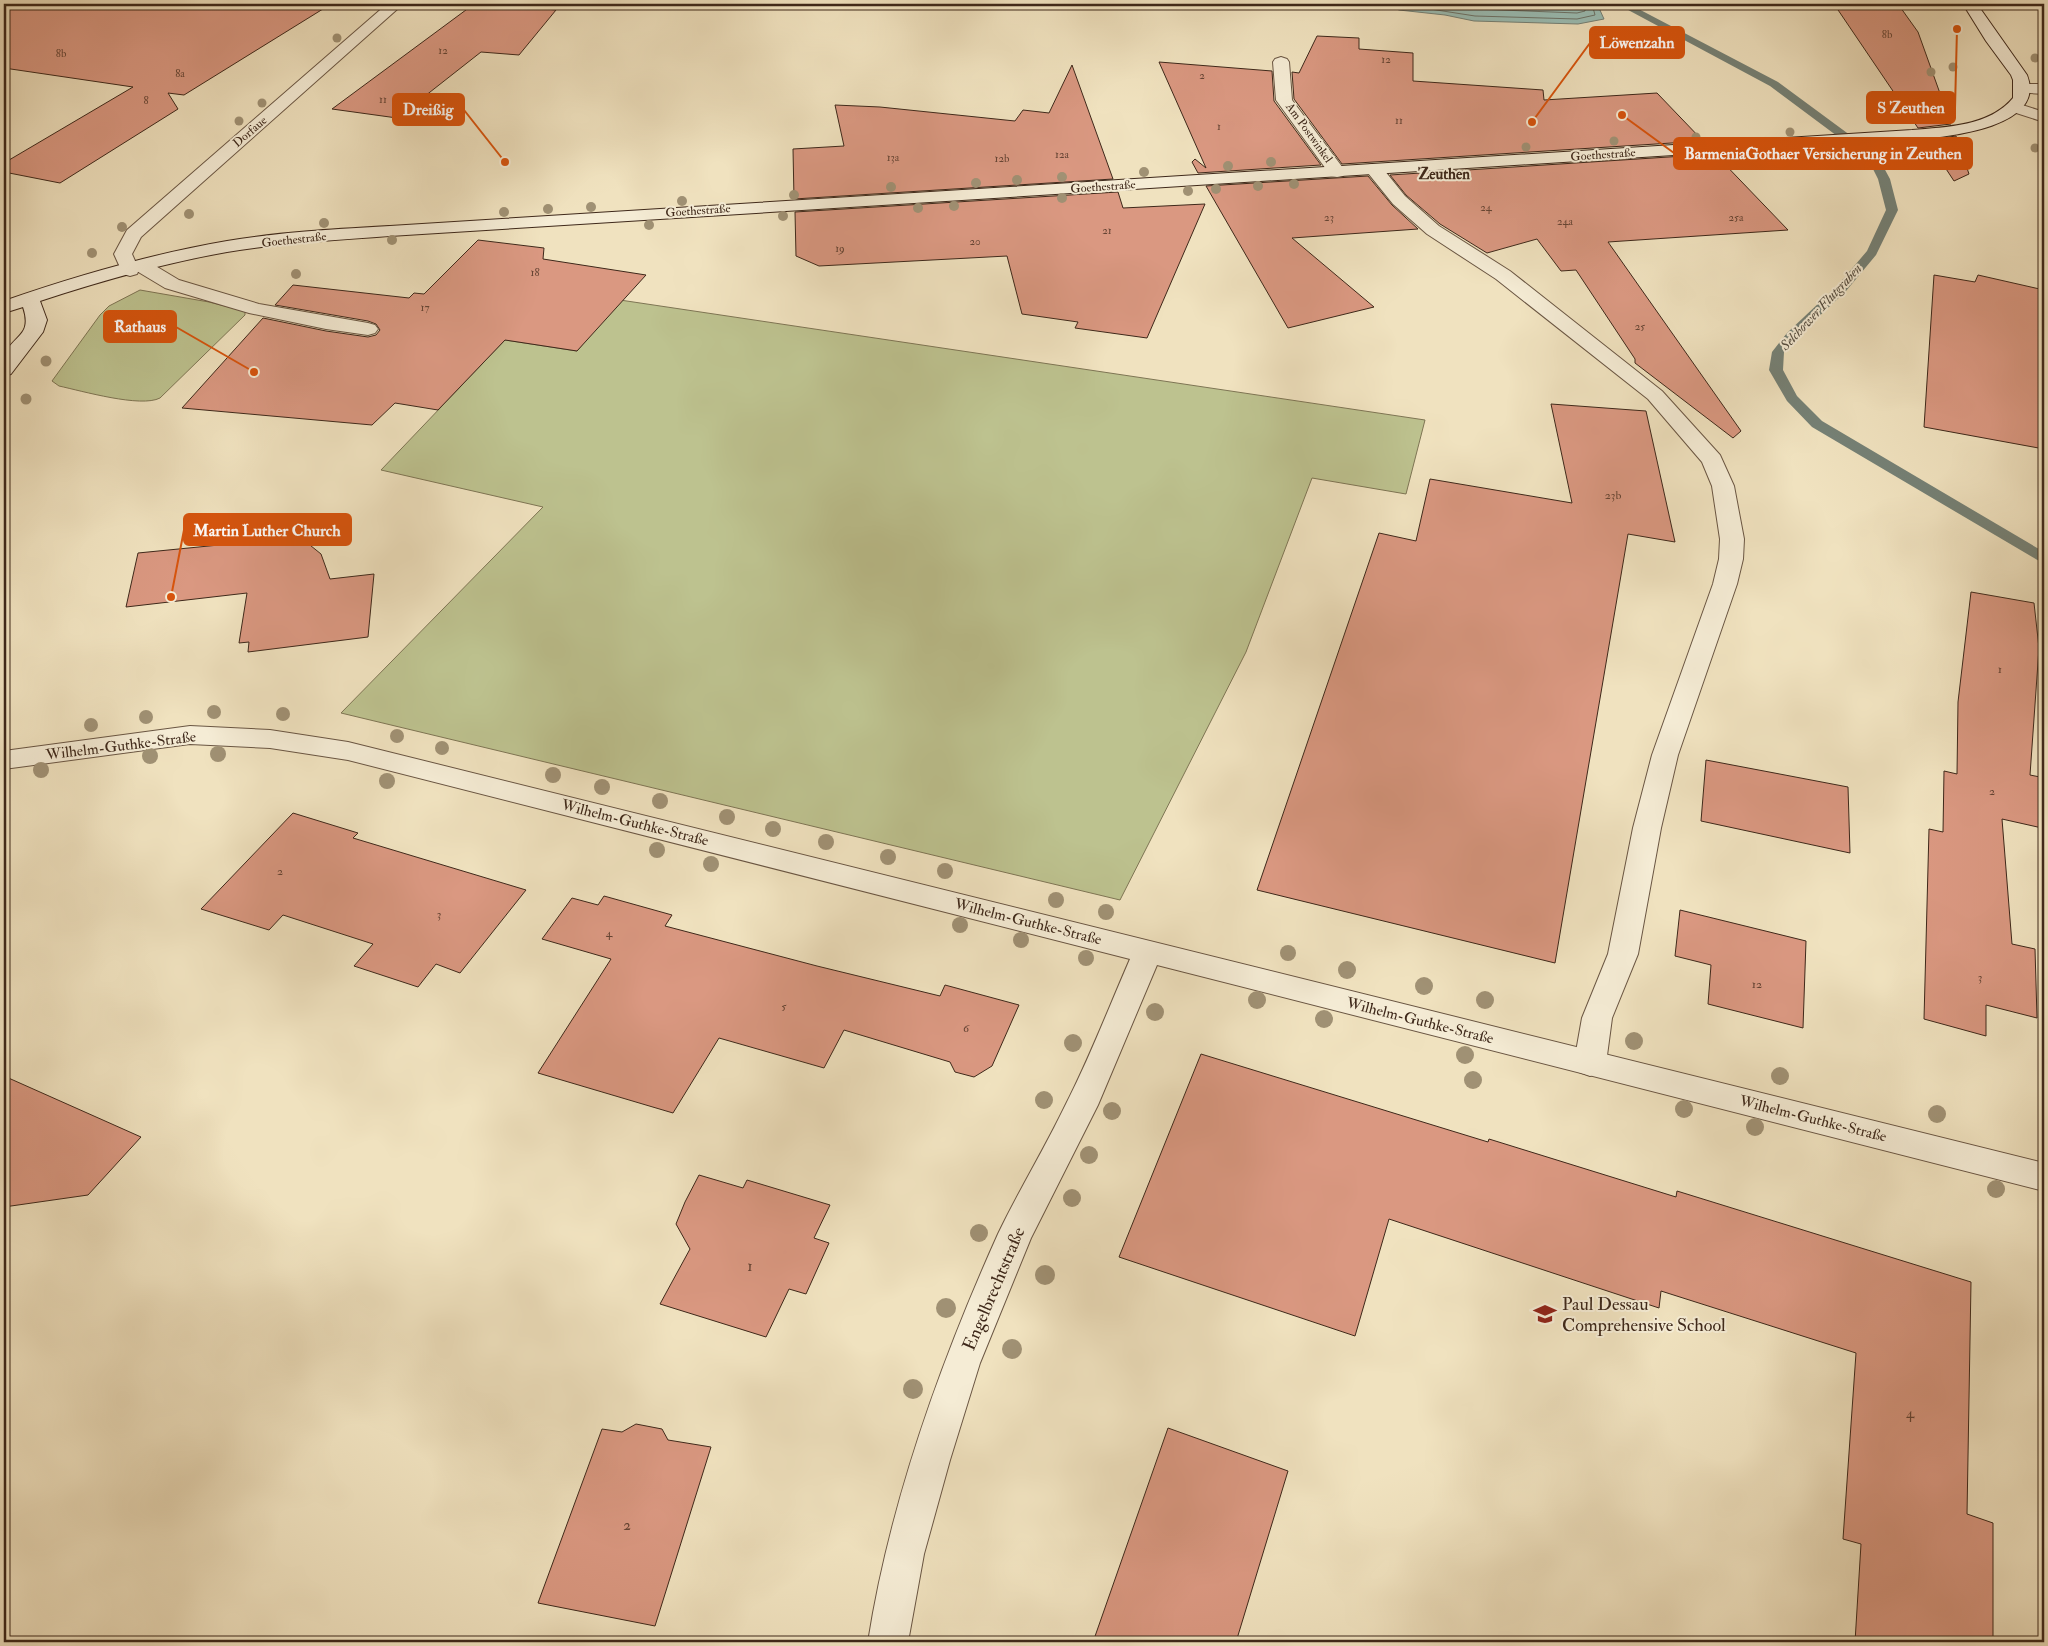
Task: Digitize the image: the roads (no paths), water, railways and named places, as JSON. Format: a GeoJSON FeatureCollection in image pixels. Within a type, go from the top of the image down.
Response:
{"type":"FeatureCollection","features":[{"type":"Feature","properties":{"kind":"street","name":"Dorfaue"},"geometry":{"type":"LineString","coordinates":[[136,268],[123,254],[133,234],[396,4]]}},
{"type":"Feature","properties":{"kind":"street"},"geometry":{"type":"LineString","coordinates":[[1970,4],[2021,80],[2022,88],[2016,108],[2044,116]]}},
{"type":"Feature","properties":{"kind":"street","name":"Am Postwinkel"},"geometry":{"type":"LineString","coordinates":[[1281,62],[1284,100],[1338,172]]}},
{"type":"Feature","properties":{"kind":"street"},"geometry":{"type":"LineString","coordinates":[[2022,88],[2044,89]]}},
{"type":"Feature","properties":{"kind":"street","name":"Goethestraße"},"geometry":{"type":"LineString","coordinates":[[4,307],[29,298],[136,268],[228,247],[390,231],[1874,137],[1964,128],[1994,122],[2016,108]]}},
{"type":"Feature","properties":{"kind":"street"},"geometry":{"type":"LineString","coordinates":[[1374,170],[1399,200],[1433,230],[1503,275],[1655,395],[1712,460],[1723,486],[1732,539],[1731,558],[1725,584],[1665,755],[1647,828],[1623,954],[1597,1018],[1590,1063]]}},
{"type":"Feature","properties":{"kind":"street"},"geometry":{"type":"LineString","coordinates":[[136,268],[172,284],[256,309],[368,329]]}},
{"type":"Feature","properties":{"kind":"street"},"geometry":{"type":"LineString","coordinates":[[4,370],[34,332],[37,320],[29,298]]}},
{"type":"Feature","properties":{"kind":"street","name":"Wilhelm-Guthke-Straße"},"geometry":{"type":"LineString","coordinates":[[4,760],[190,735],[270,739],[348,751],[2044,1177]]}},
{"type":"Feature","properties":{"kind":"street","name":"Engelbrechtstraße"},"geometry":{"type":"LineString","coordinates":[[888,1642],[905,1554],[962,1363],[1015,1235],[1082,1105],[1148,953]]}},
{"type":"Feature","properties":{"kind":"water"},"geometry":{"type":"Polygon","coordinates":[[[1385,4],[1594,4],[1599,8],[1604,19],[1578,24],[1474,21],[1445,15],[1399,10],[1385,4]]]}},
{"type":"Feature","properties":{"kind":"waterway","name":"Selchower Flutgraben"},"geometry":{"type":"LineString","coordinates":[[1622,4],[1774,84],[1873,157],[1884,179],[1892,210],[1872,252],[1842,288],[1791,336],[1778,352],[1776,370],[1792,398],[1817,424],[2044,558]]}},
{"type":"Feature","properties":{"kind":"place","name":"S Zeuthen"},"geometry":{"type":"Point","coordinates":[1957,29]}},
{"type":"Feature","properties":{"kind":"place","name":"BarmeniaGothaer Versicherung in Zeuthen"},"geometry":{"type":"Point","coordinates":[1622,115]}},
{"type":"Feature","properties":{"kind":"place","name":"Löwenzahn"},"geometry":{"type":"Point","coordinates":[1532,122]}},
{"type":"Feature","properties":{"kind":"place","name":"Dreißig"},"geometry":{"type":"Point","coordinates":[505,162]}},
{"type":"Feature","properties":{"kind":"place","name":"Rathaus"},"geometry":{"type":"Point","coordinates":[254,372]}},
{"type":"Feature","properties":{"kind":"place","name":"Martin Luther Church"},"geometry":{"type":"Point","coordinates":[171,597]}},
{"type":"Feature","properties":{"kind":"place","name":"Paul Dessau Comprehensive School"},"geometry":{"type":"Point","coordinates":[1545,1314]}},
{"type":"Feature","properties":{"kind":"district","name":"Zeuthen"},"geometry":{"type":"Point","coordinates":[1444,174]}}]}
